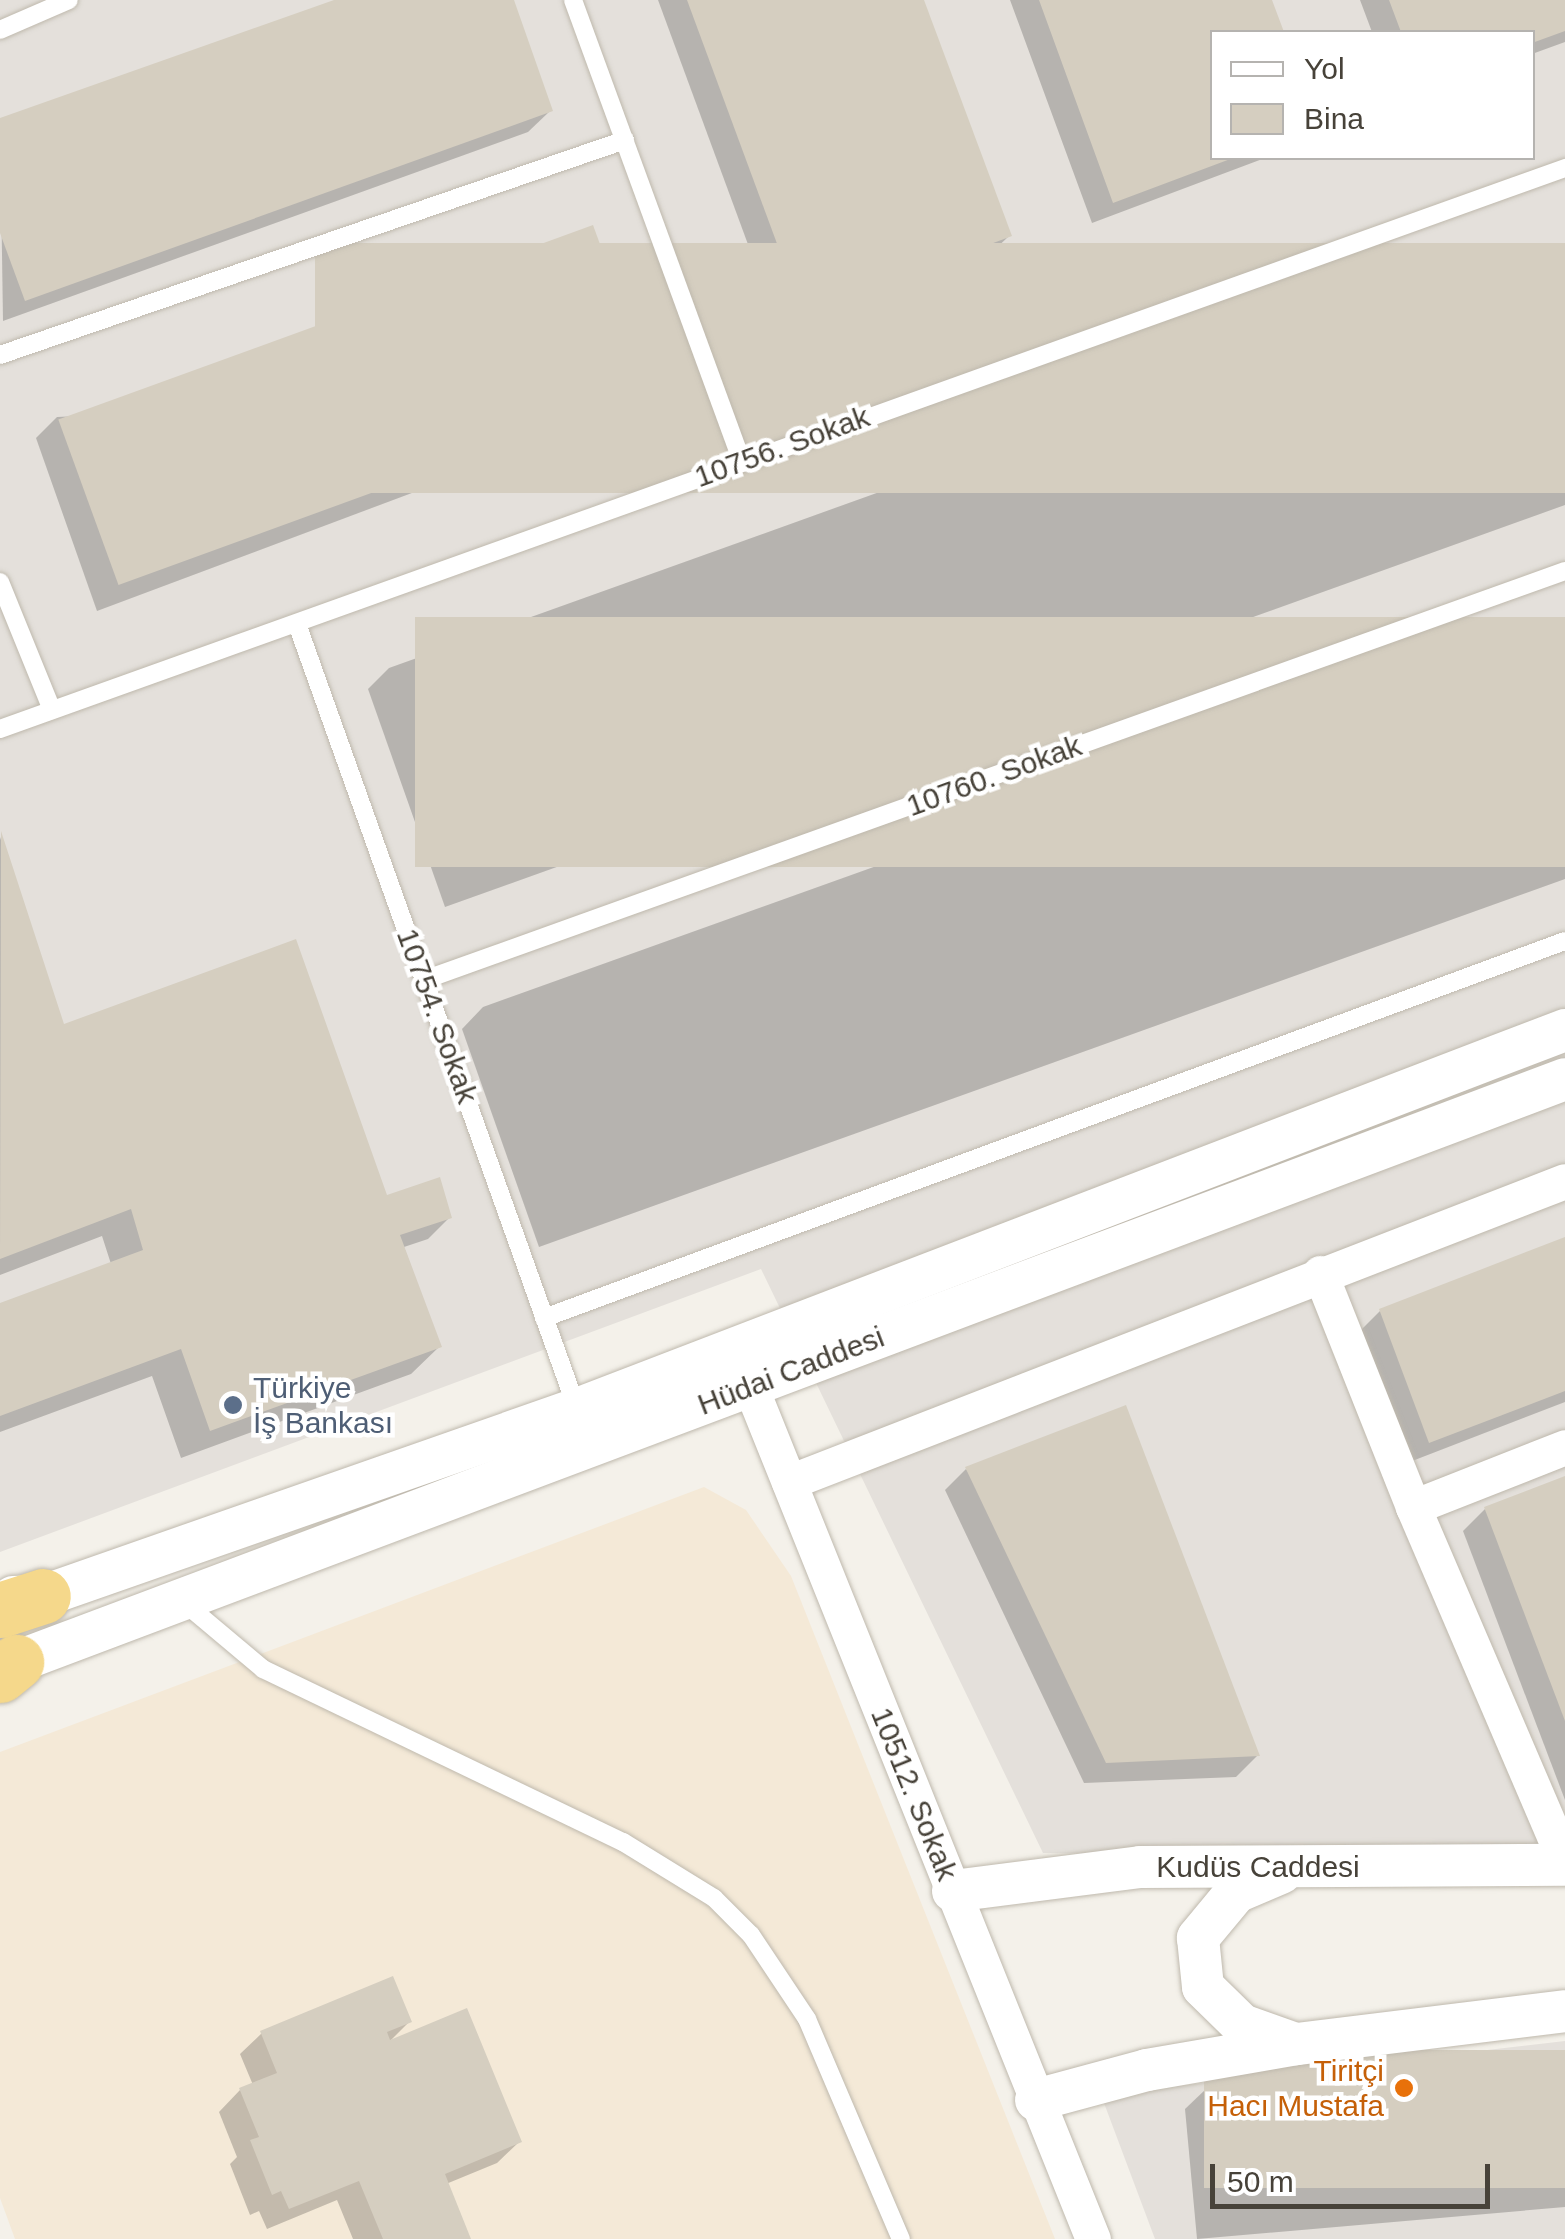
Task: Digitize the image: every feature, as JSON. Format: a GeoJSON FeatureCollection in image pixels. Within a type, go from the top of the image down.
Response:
{"type":"FeatureCollection","features":[{"type":"Feature","properties":{"kind":"street","name":"Hüdai Caddesi"},"geometry":{"type":"LineString","coordinates":[[5,1669],[1565,1030]]}},
{"type":"Feature","properties":{"kind":"street","name":"Hüdai Caddesi"},"geometry":{"type":"LineString","coordinates":[[14,1601],[577,1409],[743,1368],[1565,1079]]}},
{"type":"Feature","properties":{"kind":"street"},"geometry":{"type":"LineString","coordinates":[[789,1482],[1320,1272],[1565,1181]]}},
{"type":"Feature","properties":{"kind":"street"},"geometry":{"type":"LineString","coordinates":[[1320,1272],[1413,1507],[1565,1863]]}},
{"type":"Feature","properties":{"kind":"street","name":"10512. Sokak"},"geometry":{"type":"LineString","coordinates":[[743,1368],[1093,2239]]}},
{"type":"Feature","properties":{"kind":"street"},"geometry":{"type":"LineString","coordinates":[[1413,1507],[1565,1447]]}},
{"type":"Feature","properties":{"kind":"street","name":"Kudüs Caddesi"},"geometry":{"type":"LineString","coordinates":[[953,1891],[1140,1867],[1565,1863]]}},
{"type":"Feature","properties":{"kind":"street"},"geometry":{"type":"LineString","coordinates":[[1290,1868],[1236,1892],[1198,1938],[1202,1987],[1242,2024],[1296,2044]]}},
{"type":"Feature","properties":{"kind":"street"},"geometry":{"type":"LineString","coordinates":[[1036,2100],[1148,2070],[1296,2044],[1565,2011]]}},
{"type":"Feature","properties":{"kind":"lane"},"geometry":{"type":"LineString","coordinates":[[0,30],[69,0]]}},
{"type":"Feature","properties":{"kind":"lane"},"geometry":{"type":"LineString","coordinates":[[574,0],[742,462]]}},
{"type":"Feature","properties":{"kind":"lane"},"geometry":{"type":"LineString","coordinates":[[0,355],[625,140]]}},
{"type":"Feature","properties":{"kind":"lane","name":"10756. Sokak"},"geometry":{"type":"LineString","coordinates":[[0,730],[1565,168]]}},
{"type":"Feature","properties":{"kind":"lane","name":"10760. Sokak"},"geometry":{"type":"LineString","coordinates":[[424,980],[1565,571]]}},
{"type":"Feature","properties":{"kind":"lane"},"geometry":{"type":"LineString","coordinates":[[0,582],[52,710]]}},
{"type":"Feature","properties":{"kind":"lane","name":"10754. Sokak"},"geometry":{"type":"LineString","coordinates":[[297,624],[577,1409]]}},
{"type":"Feature","properties":{"kind":"lane"},"geometry":{"type":"LineString","coordinates":[[544,1318],[1565,942]]}},
{"type":"Feature","properties":{"kind":"lane"},"geometry":{"type":"LineString","coordinates":[[179,1598],[212,1631],[262,1668],[623,1842],[714,1898],[751,1935],[807,2019],[900,2239]]}},
{"type":"Feature","properties":{"kind":"shaded area"},"geometry":{"type":"Polygon","coordinates":[[[0,0],[1565,0],[1565,1860],[1043,1853],[761,1269],[0,1552],[0,0]]]}},
{"type":"Feature","properties":{"kind":"shaded area"},"geometry":{"type":"Polygon","coordinates":[[[704,1487],[746,1510],[791,1576],[1055,2239],[15,2239],[0,2198],[0,1752],[704,1487]]]}},
{"type":"Feature","properties":{"kind":"shaded area"},"geometry":{"type":"Polygon","coordinates":[[[1565,2041],[1565,2239],[1155,2239],[1101,2095],[1565,2041]]]}},
{"type":"Feature","properties":{"kind":"building"},"geometry":{"type":"Polygon","coordinates":[[[334,0],[514,0],[553,111],[25,301],[0,233],[0,118],[334,0]]]}},
{"type":"Feature","properties":{"kind":"building"},"geometry":{"type":"Polygon","coordinates":[[[687,0],[924,0],[1012,236],[803,314],[687,0]]]}},
{"type":"Feature","properties":{"kind":"building"},"geometry":{"type":"Polygon","coordinates":[[[1039,0],[1272,0],[1283,30],[1210,30],[1210,160],[1228,160],[1113,203],[1039,0]]]}},
{"type":"Feature","properties":{"kind":"building"},"geometry":{"type":"Polygon","coordinates":[[[1389,0],[1565,0],[1565,31],[1535,42],[1535,30],[1400,30],[1389,0]]]}},
{"type":"Feature","properties":{"kind":"building"},"geometry":{"type":"Polygon","coordinates":[[[593,225],[653,390],[119,585],[58,420],[593,225]]]}},
{"type":"Feature","properties":{"kind":"building"},"geometry":{"type":"Polygon","coordinates":[[[315,243],[1565,243],[1565,493],[315,493],[315,243]]]}},
{"type":"Feature","properties":{"kind":"building"},"geometry":{"type":"Polygon","coordinates":[[[415,617],[1565,617],[1565,867],[415,867],[415,617]]]}},
{"type":"Feature","properties":{"kind":"building"},"geometry":{"type":"Polygon","coordinates":[[[1,831],[64,1024],[296,939],[387,1195],[440,1177],[452,1218],[400,1235],[442,1347],[210,1431],[181,1349],[0,1416],[0,1303],[143,1250],[131,1209],[0,1259],[1,831]]]}},
{"type":"Feature","properties":{"kind":"building"},"geometry":{"type":"Polygon","coordinates":[[[1565,1237],[1565,1391],[1429,1443],[1379,1309],[1565,1237]]]}},
{"type":"Feature","properties":{"kind":"building"},"geometry":{"type":"Polygon","coordinates":[[[1126,1405],[1260,1756],[1106,1763],[965,1467],[1126,1405]]]}},
{"type":"Feature","properties":{"kind":"building"},"geometry":{"type":"Polygon","coordinates":[[[1565,1476],[1565,1721],[1484,1507],[1565,1476]]]}},
{"type":"Feature","properties":{"kind":"building"},"geometry":{"type":"Polygon","coordinates":[[[393,1976],[412,2022],[387,2032],[390,2040],[467,2008],[522,2142],[445,2174],[471,2239],[383,2239],[359,2181],[289,2209],[281,2191],[272,2195],[250,2140],[259,2137],[239,2088],[277,2073],[260,2031],[393,1976]]]}},
{"type":"Feature","properties":{"kind":"building"},"geometry":{"type":"Polygon","coordinates":[[[1204,2050],[1565,2050],[1565,2188],[1204,2188],[1204,2050]]]}},
{"type":"Feature","properties":{"kind":"place","name":"Türkiye İş Bankası"},"geometry":{"type":"Point","coordinates":[233,1405]}},
{"type":"Feature","properties":{"kind":"place","name":"Tiritçi Hacı Mustafa"},"geometry":{"type":"Point","coordinates":[1404,2088]}}]}
